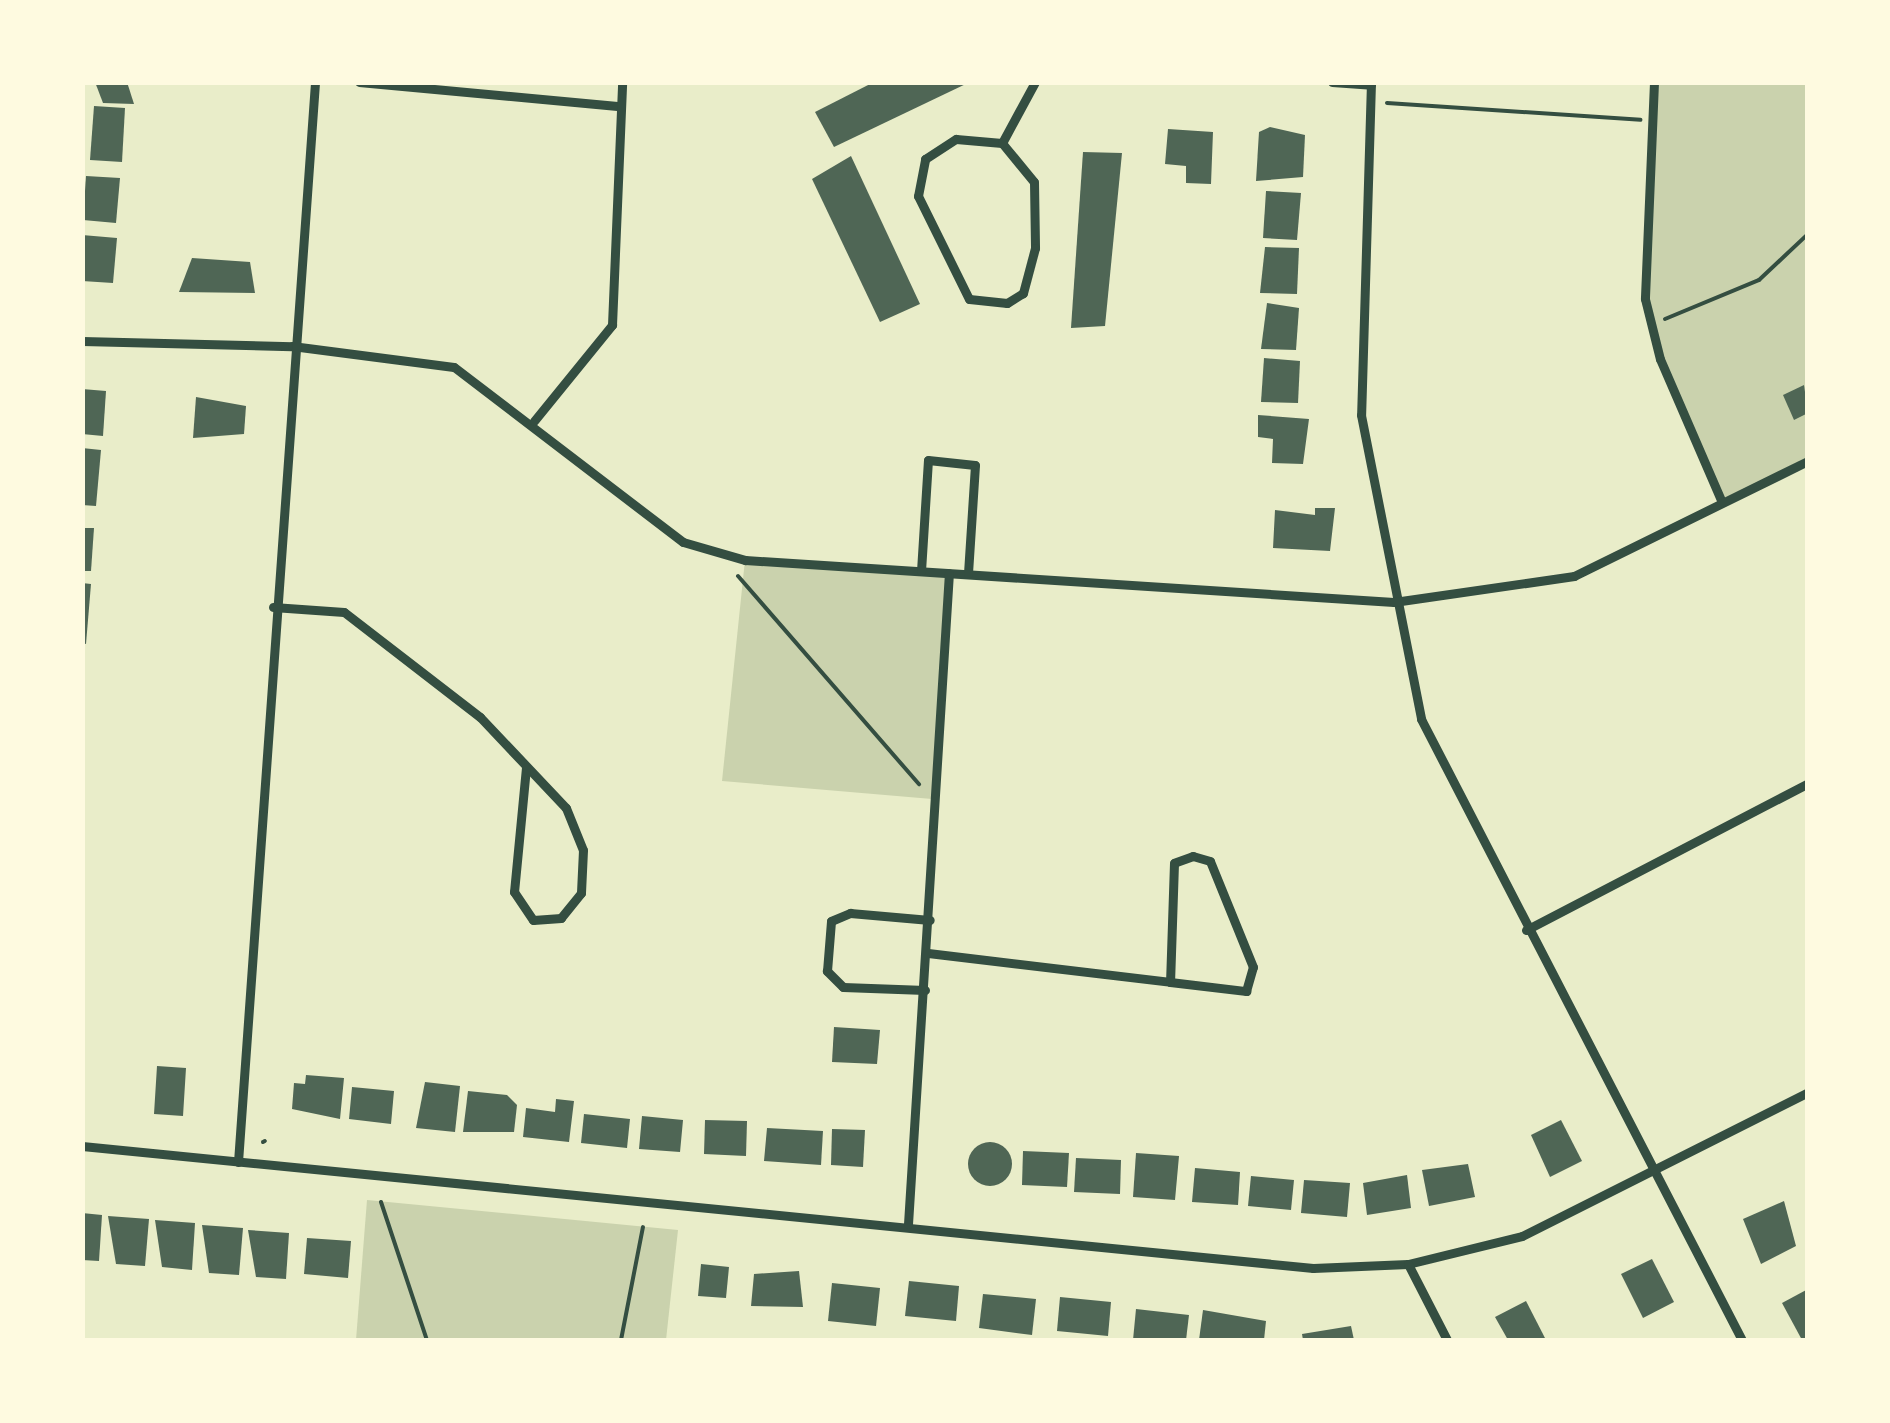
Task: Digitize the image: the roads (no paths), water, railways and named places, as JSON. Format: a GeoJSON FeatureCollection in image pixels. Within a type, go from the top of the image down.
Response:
{"type":"FeatureCollection","features":[{"type":"Feature","properties":{"kind":"street"},"geometry":{"type":"LineString","coordinates":[[238,1162],[273,607],[315,82]]}},
{"type":"Feature","properties":{"kind":"street"},"geometry":{"type":"LineString","coordinates":[[359,82],[620,106]]}},
{"type":"Feature","properties":{"kind":"street"},"geometry":{"type":"LineString","coordinates":[[534,422],[612,325],[622,82]]}},
{"type":"Feature","properties":{"kind":"street"},"geometry":{"type":"LineString","coordinates":[[1002,143],[1035,82]]}},
{"type":"Feature","properties":{"kind":"street"},"geometry":{"type":"LineString","coordinates":[[1332,82],[1371,84],[1361,415],[1394,602],[1422,719],[1526,930],[1742,1340]]}},
{"type":"Feature","properties":{"kind":"street"},"geometry":{"type":"LineString","coordinates":[[1654,82],[1650,322],[1722,502]]}},
{"type":"Feature","properties":{"kind":"street"},"geometry":{"type":"LineString","coordinates":[[956,139],[1002,143],[1034,182],[1035,248],[1023,292],[986,307],[969,299],[916,178],[925,159],[956,139]]}},
{"type":"Feature","properties":{"kind":"street"},"geometry":{"type":"LineString","coordinates":[[82,340],[292,346],[454,366],[534,422],[683,542],[738,558],[949,573],[1394,602],[1574,576],[1808,461]]}},
{"type":"Feature","properties":{"kind":"street"},"geometry":{"type":"LineString","coordinates":[[921,571],[928,460],[975,464],[968,574]]}},
{"type":"Feature","properties":{"kind":"street"},"geometry":{"type":"LineString","coordinates":[[908,1224],[949,573]]}},
{"type":"Feature","properties":{"kind":"street"},"geometry":{"type":"LineString","coordinates":[[273,607],[344,612],[480,717],[566,808],[583,850],[581,893],[562,918],[533,920],[514,892],[526,768]]}},
{"type":"Feature","properties":{"kind":"street"},"geometry":{"type":"LineString","coordinates":[[1526,930],[1808,784]]}},
{"type":"Feature","properties":{"kind":"street"},"geometry":{"type":"LineString","coordinates":[[928,953],[1170,982],[1246,990],[1253,967],[1210,861],[1193,856],[1174,863],[1170,982]]}},
{"type":"Feature","properties":{"kind":"street"},"geometry":{"type":"LineString","coordinates":[[925,990],[843,987],[827,971],[830,921],[850,913],[930,920]]}},
{"type":"Feature","properties":{"kind":"street"},"geometry":{"type":"LineString","coordinates":[[82,1146],[908,1224],[1313,1268],[1408,1264],[1522,1236],[1808,1092]]}},
{"type":"Feature","properties":{"kind":"street"},"geometry":{"type":"LineString","coordinates":[[1408,1264],[1448,1340]]}}]}
